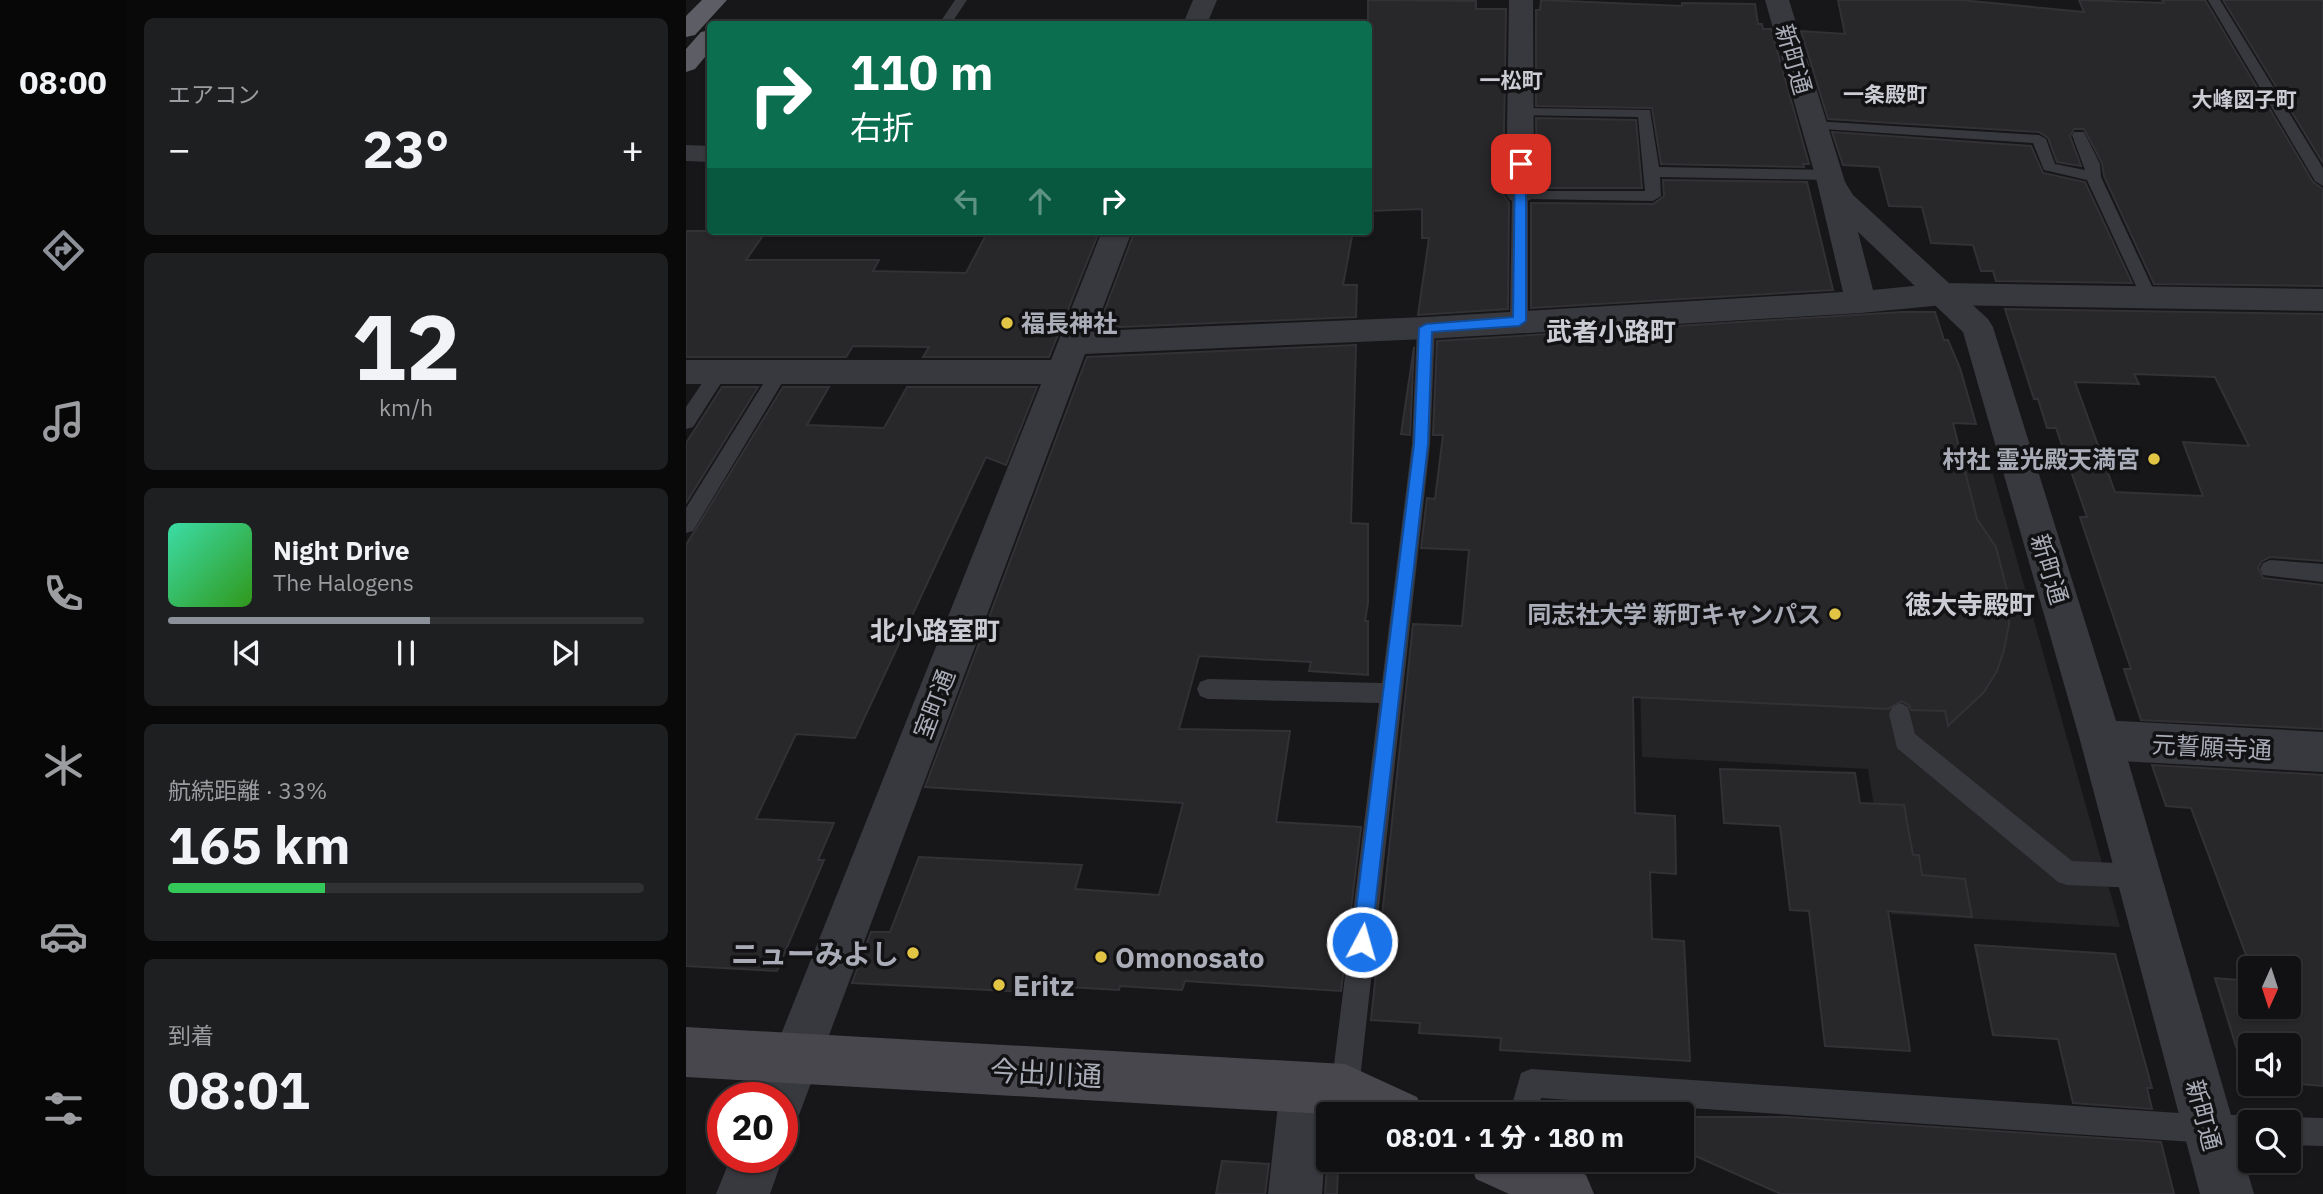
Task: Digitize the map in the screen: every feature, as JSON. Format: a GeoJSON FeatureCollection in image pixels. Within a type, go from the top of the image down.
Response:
{"type":"FeatureCollection","features":[{"type":"Feature","properties":{"kind":"highway"},"geometry":{"type":"LineString","coordinates":[[686,30],[725,11]]}},
{"type":"Feature","properties":{"kind":"highway"},"geometry":{"type":"LineString","coordinates":[[686,64],[707,40]]}},
{"type":"Feature","properties":{"kind":"main road","name":"今出川通"},"geometry":{"type":"LineString","coordinates":[[686,1052],[788,1078],[1325,1088],[1363,1102]]}},
{"type":"Feature","properties":{"kind":"main road"},"geometry":{"type":"LineString","coordinates":[[1525,1172],[1567,1194]]}},
{"type":"Feature","properties":{"kind":"street"},"geometry":{"type":"LineString","coordinates":[[1196,21],[1205,0]]}},
{"type":"Feature","properties":{"kind":"street"},"geometry":{"type":"LineString","coordinates":[[1520,194],[1521,0]]}},
{"type":"Feature","properties":{"kind":"street","name":"新町通"},"geometry":{"type":"LineString","coordinates":[[1777,0],[1829,178],[1842,201],[1977,327],[2101,740],[2227,1194]]}},
{"type":"Feature","properties":{"kind":"street"},"geometry":{"type":"LineString","coordinates":[[686,153],[707,154]]}},
{"type":"Feature","properties":{"kind":"street"},"geometry":{"type":"LineString","coordinates":[[1829,178],[1861,302]]}},
{"type":"Feature","properties":{"kind":"street","name":"室町通"},"geometry":{"type":"LineString","coordinates":[[788,1078],[1115,235]]}},
{"type":"Feature","properties":{"kind":"street"},"geometry":{"type":"LineString","coordinates":[[686,372],[779,373],[1068,358],[1519,321],[1861,302],[1943,293],[2321,303]]}},
{"type":"Feature","properties":{"kind":"street","name":"元誓願寺通"},"geometry":{"type":"LineString","coordinates":[[2101,740],[2323,752]]}},
{"type":"Feature","properties":{"kind":"street"},"geometry":{"type":"LineString","coordinates":[[1295,1194],[1325,1088]]}},
{"type":"Feature","properties":{"kind":"street"},"geometry":{"type":"LineString","coordinates":[[743,1194],[752,1173]]}},
{"type":"Feature","properties":{"kind":"lane"},"geometry":{"type":"LineString","coordinates":[[947,21],[961,0]]}},
{"type":"Feature","properties":{"kind":"lane"},"geometry":{"type":"LineString","coordinates":[[2214,0],[2323,181]]}},
{"type":"Feature","properties":{"kind":"lane"},"geometry":{"type":"LineString","coordinates":[[1519,321],[1520,194],[1653,196],[1645,113],[1520,112]]}},
{"type":"Feature","properties":{"kind":"lane"},"geometry":{"type":"LineString","coordinates":[[1813,125],[2039,139],[2049,167],[2093,177]]}},
{"type":"Feature","properties":{"kind":"lane"},"geometry":{"type":"LineString","coordinates":[[2078,135],[2092,164],[2093,177],[2149,297]]}},
{"type":"Feature","properties":{"kind":"lane"},"geometry":{"type":"LineString","coordinates":[[1652,172],[1829,178]]}},
{"type":"Feature","properties":{"kind":"lane"},"geometry":{"type":"LineString","coordinates":[[1325,1088],[1390,692],[1421,444],[1426,328]]}},
{"type":"Feature","properties":{"kind":"lane"},"geometry":{"type":"LineString","coordinates":[[686,422],[719,372]]}},
{"type":"Feature","properties":{"kind":"lane"},"geometry":{"type":"LineString","coordinates":[[686,525],[779,373]]}},
{"type":"Feature","properties":{"kind":"lane"},"geometry":{"type":"LineString","coordinates":[[2270,569],[2323,573]]}},
{"type":"Feature","properties":{"kind":"lane"},"geometry":{"type":"LineString","coordinates":[[1208,689],[1390,692]]}},
{"type":"Feature","properties":{"kind":"lane"},"geometry":{"type":"LineString","coordinates":[[1900,715],[1905,740],[2067,873],[2140,876]]}},
{"type":"Feature","properties":{"kind":"lane"},"geometry":{"type":"LineString","coordinates":[[1526,1102],[1531,1083],[2238,1129]]}},
{"type":"Feature","properties":{"kind":"lane"},"geometry":{"type":"LineString","coordinates":[[2301,1131],[2323,1132]]}},
{"type":"Feature","properties":{"kind":"shaded area","name":"同志社大学 新町キャンパス"},"geometry":{"type":"Polygon","coordinates":[[[1634,456],[1992,471],[2120,927],[1891,914],[1868,769],[1642,757],[1634,456]]]}},
{"type":"Feature","properties":{"kind":"building"},"geometry":{"type":"Polygon","coordinates":[[[1368,0],[1476,1],[1476,9],[1506,9],[1503,194],[1509,203],[1508,309],[1418,315],[1429,238],[1422,238],[1422,209],[1372,211],[1372,21],[1368,21],[1368,0]]]}},
{"type":"Feature","properties":{"kind":"building"},"geometry":{"type":"Polygon","coordinates":[[[1541,0],[1682,6],[1682,3],[1755,4],[1758,24],[1762,24],[1763,29],[1771,29],[1809,164],[1803,164],[1804,167],[1661,164],[1652,108],[1536,106],[1536,10],[1540,10],[1541,0]]]}},
{"type":"Feature","properties":{"kind":"building"},"geometry":{"type":"Polygon","coordinates":[[[1838,0],[1961,0],[2084,12],[2079,0],[2164,3],[2162,0],[2205,0],[2313,182],[2323,189],[2323,286],[2154,284],[2104,176],[2102,163],[2084,129],[2074,129],[2070,136],[2081,166],[2057,162],[2048,138],[2039,132],[1828,119],[1801,31],[1845,34],[1838,0]]]}},
{"type":"Feature","properties":{"kind":"building"},"geometry":{"type":"Polygon","coordinates":[[[2223,0],[2323,0],[2323,163],[2223,0]]]}},
{"type":"Feature","properties":{"kind":"building"},"geometry":{"type":"Polygon","coordinates":[[[1536,118],[1636,120],[1642,188],[1537,188],[1536,118]]]}},
{"type":"Feature","properties":{"kind":"building"},"geometry":{"type":"Polygon","coordinates":[[[1832,132],[2031,146],[2043,173],[2085,182],[2132,283],[1996,281],[1993,271],[1981,271],[1973,245],[1931,243],[1922,207],[1889,206],[1879,167],[1843,165],[1832,132]]]}},
{"type":"Feature","properties":{"kind":"building"},"geometry":{"type":"Polygon","coordinates":[[[1663,180],[1807,182],[1833,290],[1531,308],[1531,203],[1653,204],[1664,196],[1663,180]]]}},
{"type":"Feature","properties":{"kind":"building"},"geometry":{"type":"Polygon","coordinates":[[[686,231],[707,231],[707,235],[763,235],[746,260],[879,260],[873,271],[966,273],[986,235],[1098,235],[1049,357],[923,357],[929,347],[853,346],[846,357],[686,357],[686,231]]]}},
{"type":"Feature","properties":{"kind":"building"},"geometry":{"type":"Polygon","coordinates":[[[1133,235],[1352,235],[1343,285],[1357,285],[1356,317],[1098,328],[1133,235]]]}},
{"type":"Feature","properties":{"kind":"building"},"geometry":{"type":"Polygon","coordinates":[[[2005,309],[2323,314],[2323,561],[2270,557],[2262,561],[2258,568],[2263,578],[2323,585],[2323,729],[2141,720],[2124,669],[2131,669],[2080,517],[2087,517],[2056,428],[2047,428],[2038,399],[2034,399],[2005,309]],[[2134,374],[2139,384],[2075,382],[2115,492],[2203,496],[2183,442],[2249,446],[2215,377],[2134,374]]]}},
{"type":"Feature","properties":{"kind":"building"},"geometry":{"type":"Polygon","coordinates":[[[1935,312],[1944,340],[1948,340],[1960,368],[1976,424],[1953,423],[1977,519],[1996,547],[2008,594],[2009,625],[1997,671],[1984,692],[1948,726],[1945,711],[1911,710],[1909,705],[1901,701],[1888,709],[1633,697],[1635,813],[1675,816],[1676,874],[1650,872],[1652,939],[1684,941],[1690,1061],[1500,1050],[1501,1038],[1419,1033],[1420,1023],[1371,1020],[1413,624],[1462,626],[1469,550],[1421,548],[1427,498],[1435,499],[1443,435],[1433,435],[1437,341],[1935,312]]]}},
{"type":"Feature","properties":{"kind":"building"},"geometry":{"type":"Polygon","coordinates":[[[1356,345],[1351,523],[1368,524],[1368,603],[1365,621],[1368,621],[1368,675],[1309,671],[1311,662],[1199,656],[1179,729],[1290,731],[1276,822],[1361,827],[1341,991],[1185,981],[1182,990],[1120,986],[1119,990],[1051,986],[1049,993],[852,983],[871,932],[890,932],[919,857],[1082,865],[1075,889],[1159,895],[1183,803],[925,787],[1087,357],[1356,345]]]}},
{"type":"Feature","properties":{"kind":"building"},"geometry":{"type":"Polygon","coordinates":[[[1414,347],[1410,435],[1401,434],[1414,347]]]}},
{"type":"Feature","properties":{"kind":"building"},"geometry":{"type":"Polygon","coordinates":[[[722,387],[758,387],[686,503],[686,443],[722,387]]]}},
{"type":"Feature","properties":{"kind":"building"},"geometry":{"type":"Polygon","coordinates":[[[783,387],[829,387],[807,425],[884,428],[907,387],[1037,387],[1006,465],[986,457],[855,738],[796,734],[756,819],[834,823],[818,860],[824,860],[777,971],[686,966],[686,545],[783,387]]]}},
{"type":"Feature","properties":{"kind":"building"},"geometry":{"type":"Polygon","coordinates":[[[2152,765],[2323,775],[2323,1086],[2301,1084],[2301,1033],[2238,1033],[2238,1053],[2215,978],[2238,980],[2238,1019],[2301,1019],[2301,956],[2246,956],[2191,808],[2166,806],[2152,765]]]}},
{"type":"Feature","properties":{"kind":"building"},"geometry":{"type":"Polygon","coordinates":[[[1720,769],[1855,773],[1860,803],[1904,805],[1913,855],[1919,855],[1922,875],[1965,879],[1972,917],[1888,911],[1910,1051],[1825,1046],[1809,911],[1790,910],[1780,826],[1724,823],[1720,769]]]}},
{"type":"Feature","properties":{"kind":"building"},"geometry":{"type":"Polygon","coordinates":[[[1975,945],[2115,954],[2152,1088],[2147,1088],[2152,1109],[2073,1103],[2058,1039],[1993,1035],[1975,945]]]}},
{"type":"Feature","properties":{"kind":"building"},"geometry":{"type":"Polygon","coordinates":[[[1694,1117],[1786,1117],[2161,1142],[2174,1194],[1781,1194],[1694,1155],[1694,1117]]]}},
{"type":"Feature","properties":{"kind":"building"},"geometry":{"type":"Polygon","coordinates":[[[1222,1161],[1269,1164],[1265,1194],[1216,1194],[1222,1161]]]}},
{"type":"Feature","properties":{"kind":"building"},"geometry":{"type":"Polygon","coordinates":[[[1327,1172],[1338,1172],[1337,1194],[1325,1194],[1327,1172]]]}},
{"type":"Feature","properties":{"kind":"place","name":"福長神社"},"geometry":{"type":"Point","coordinates":[1007,323]}},
{"type":"Feature","properties":{"kind":"place","name":"村社 霊光殿天満宮"},"geometry":{"type":"Point","coordinates":[2154,459]}},
{"type":"Feature","properties":{"kind":"place","name":"同志社大学 新町キャンパス"},"geometry":{"type":"Point","coordinates":[1835,614]}},
{"type":"Feature","properties":{"kind":"place","name":"ニューみよし"},"geometry":{"type":"Point","coordinates":[913,953]}},
{"type":"Feature","properties":{"kind":"place","name":"Omonosato"},"geometry":{"type":"Point","coordinates":[1101,957]}},
{"type":"Feature","properties":{"kind":"place","name":"Eritz"},"geometry":{"type":"Point","coordinates":[999,985]}},
{"type":"Feature","properties":{"kind":"district","name":"一松町"},"geometry":{"type":"Point","coordinates":[1511,80]}},
{"type":"Feature","properties":{"kind":"district","name":"一条殿町"},"geometry":{"type":"Point","coordinates":[1885,94]}},
{"type":"Feature","properties":{"kind":"district","name":"大峰図子町"},"geometry":{"type":"Point","coordinates":[2244,99]}},
{"type":"Feature","properties":{"kind":"district","name":"武者小路町"},"geometry":{"type":"Point","coordinates":[1611,331]}},
{"type":"Feature","properties":{"kind":"district","name":"徳大寺殿町"},"geometry":{"type":"Point","coordinates":[1970,604]}},
{"type":"Feature","properties":{"kind":"district","name":"北小路室町"},"geometry":{"type":"Point","coordinates":[935,630]}},
{"type":"Feature","properties":{"kind":"route"},"geometry":{"type":"LineString","coordinates":[[1362,942],[1421,444],[1426,328],[1519,321],[1521,164]]}}]}
